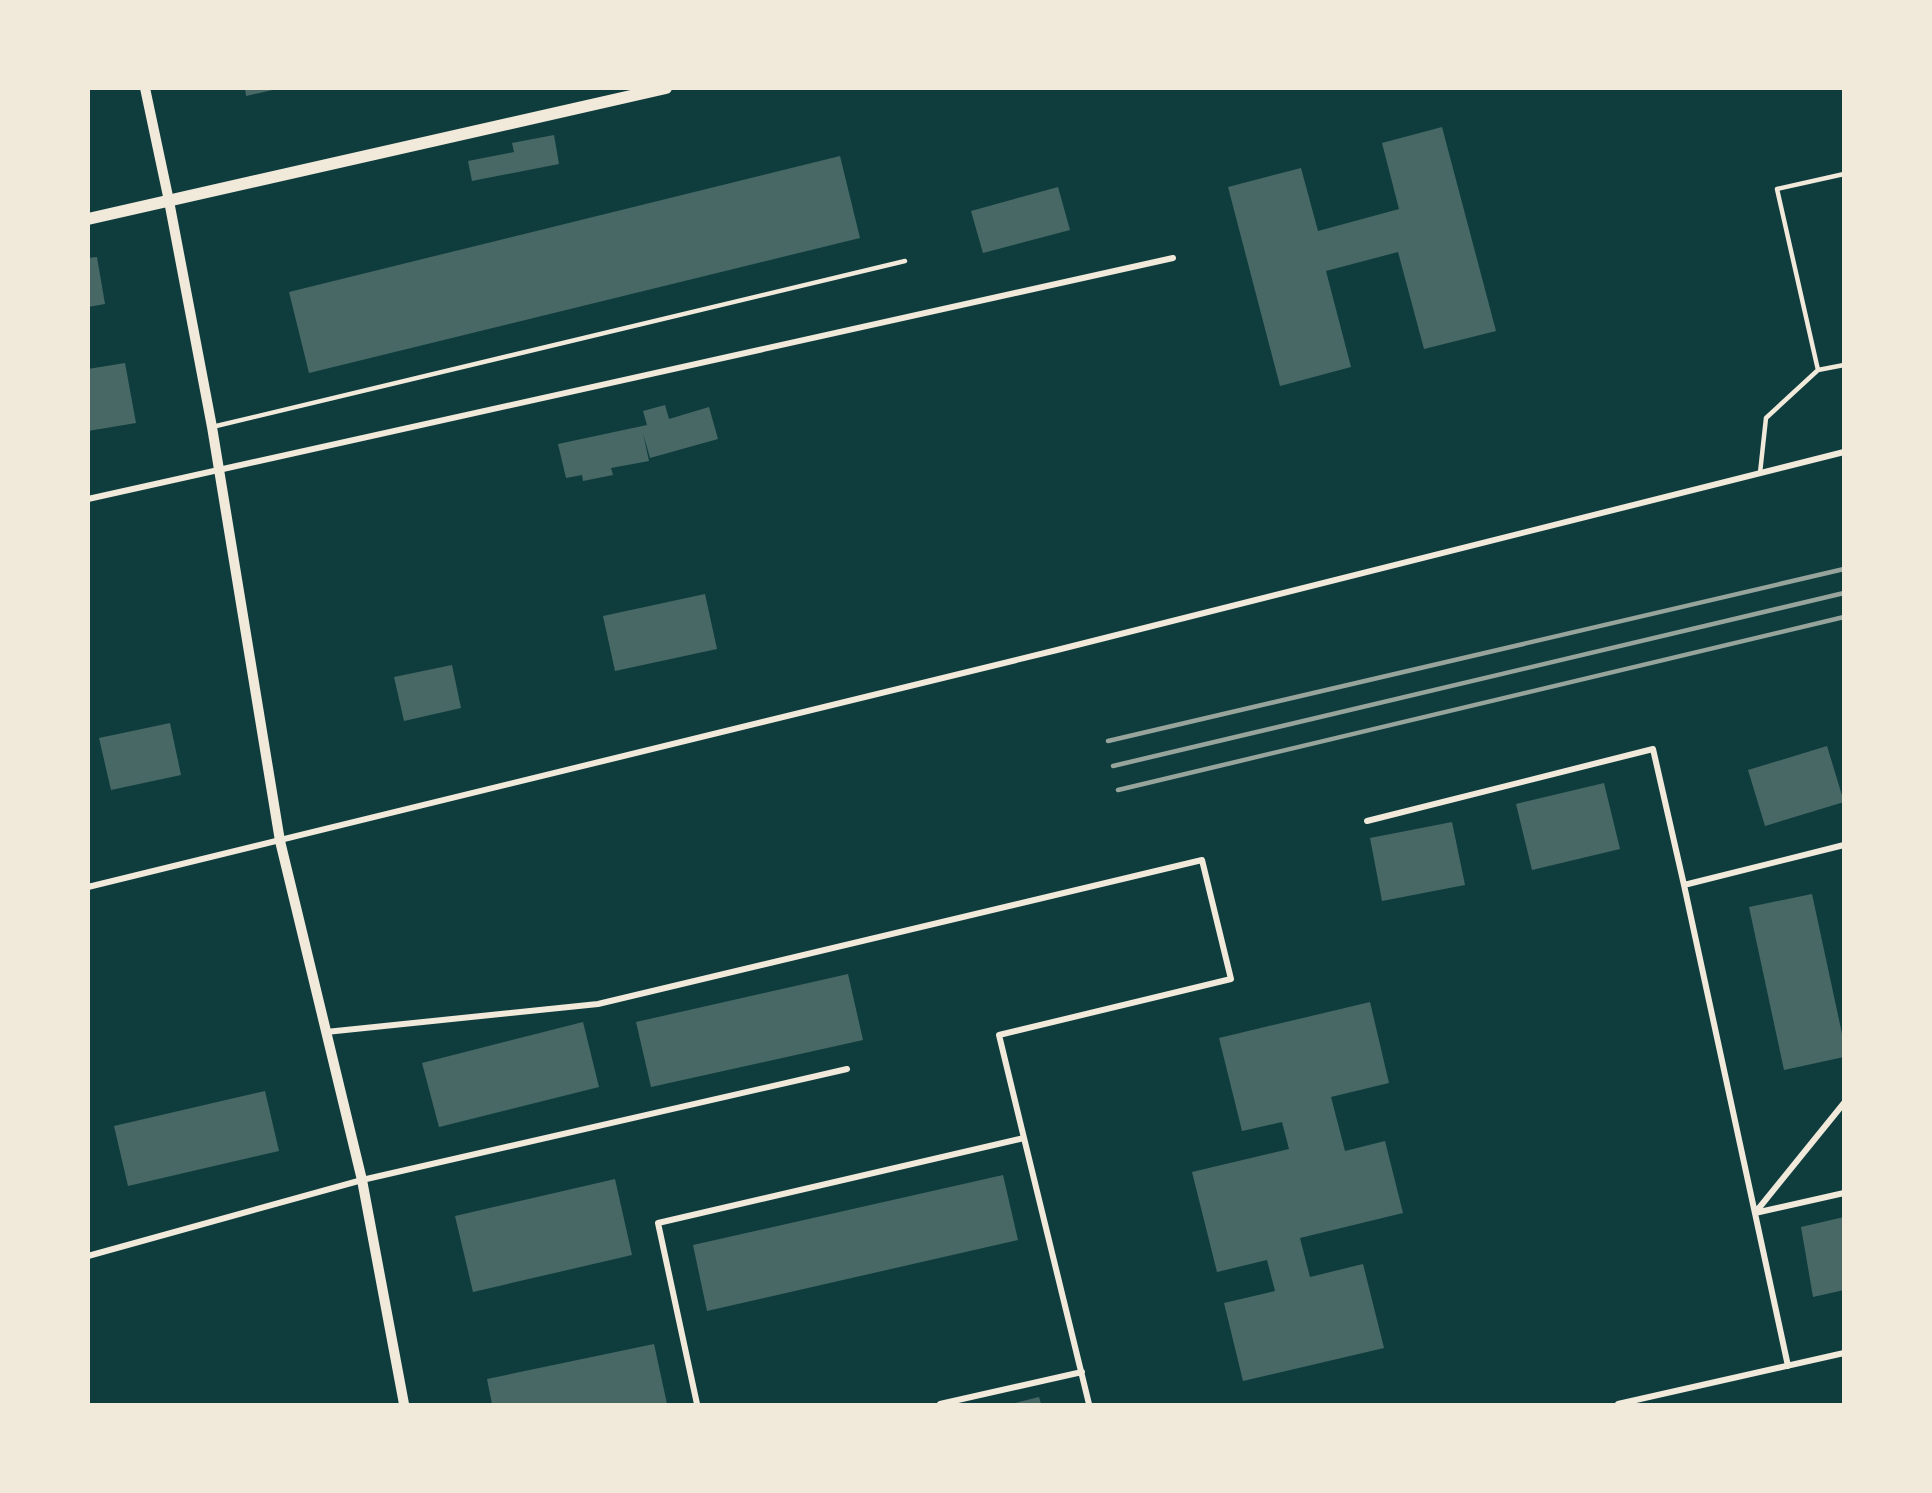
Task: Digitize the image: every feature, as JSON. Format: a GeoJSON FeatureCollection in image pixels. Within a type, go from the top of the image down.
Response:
{"type":"FeatureCollection","features":[{"type":"Feature","properties":{"kind":"main road"},"geometry":{"type":"LineString","coordinates":[[88,219],[666,88]]}},
{"type":"Feature","properties":{"kind":"street"},"geometry":{"type":"LineString","coordinates":[[145,88],[220,470],[280,841],[362,1180],[404,1404]]}},
{"type":"Feature","properties":{"kind":"street"},"geometry":{"type":"LineString","coordinates":[[88,499],[1173,258]]}},
{"type":"Feature","properties":{"kind":"street"},"geometry":{"type":"LineString","coordinates":[[88,887],[1057,650],[1844,452]]}},
{"type":"Feature","properties":{"kind":"street"},"geometry":{"type":"LineString","coordinates":[[1367,821],[1653,750],[1788,1366]]}},
{"type":"Feature","properties":{"kind":"street"},"geometry":{"type":"LineString","coordinates":[[1684,885],[1844,845]]}},
{"type":"Feature","properties":{"kind":"street"},"geometry":{"type":"LineString","coordinates":[[326,1032],[598,1004],[1202,860],[1231,979],[999,1035],[1089,1404]]}},
{"type":"Feature","properties":{"kind":"street"},"geometry":{"type":"LineString","coordinates":[[88,1256],[362,1180],[847,1069]]}},
{"type":"Feature","properties":{"kind":"street"},"geometry":{"type":"LineString","coordinates":[[1755,1213],[1844,1103]]}},
{"type":"Feature","properties":{"kind":"street"},"geometry":{"type":"LineString","coordinates":[[697,1404],[658,1223],[1024,1138]]}},
{"type":"Feature","properties":{"kind":"street"},"geometry":{"type":"LineString","coordinates":[[1755,1213],[1844,1193]]}},
{"type":"Feature","properties":{"kind":"street"},"geometry":{"type":"LineString","coordinates":[[1618,1404],[1844,1353]]}},
{"type":"Feature","properties":{"kind":"street"},"geometry":{"type":"LineString","coordinates":[[940,1404],[1082,1372]]}},
{"type":"Feature","properties":{"kind":"lane"},"geometry":{"type":"LineString","coordinates":[[1818,370],[1777,189],[1844,174]]}},
{"type":"Feature","properties":{"kind":"lane"},"geometry":{"type":"LineString","coordinates":[[212,427],[905,261]]}},
{"type":"Feature","properties":{"kind":"lane"},"geometry":{"type":"LineString","coordinates":[[1760,473],[1766,418],[1818,370],[1844,365]]}},
{"type":"Feature","properties":{"kind":"building"},"geometry":{"type":"Polygon","coordinates":[[[245,88],[276,88],[277,89],[246,96],[245,88]]]}},
{"type":"Feature","properties":{"kind":"building"},"geometry":{"type":"Polygon","coordinates":[[[1442,127],[1496,331],[1424,349],[1398,252],[1326,271],[1351,367],[1280,386],[1228,187],[1301,168],[1318,231],[1399,209],[1382,143],[1442,127]]]}},
{"type":"Feature","properties":{"kind":"building"},"geometry":{"type":"Polygon","coordinates":[[[554,135],[559,164],[472,181],[468,161],[514,152],[512,143],[554,135]]]}},
{"type":"Feature","properties":{"kind":"building"},"geometry":{"type":"Polygon","coordinates":[[[840,156],[860,238],[309,373],[289,292],[840,156]]]}},
{"type":"Feature","properties":{"kind":"building"},"geometry":{"type":"Polygon","coordinates":[[[1058,187],[1070,230],[983,253],[971,211],[1058,187]]]}},
{"type":"Feature","properties":{"kind":"building"},"geometry":{"type":"Polygon","coordinates":[[[97,257],[105,304],[88,307],[88,258],[97,257]]]}},
{"type":"Feature","properties":{"kind":"building"},"geometry":{"type":"Polygon","coordinates":[[[125,363],[136,423],[88,431],[88,369],[125,363]]]}},
{"type":"Feature","properties":{"kind":"building"},"geometry":{"type":"Polygon","coordinates":[[[665,405],[669,419],[709,407],[718,439],[650,458],[643,433],[649,461],[611,468],[613,475],[583,481],[582,475],[566,478],[558,444],[647,425],[643,411],[665,405]]]}},
{"type":"Feature","properties":{"kind":"building"},"geometry":{"type":"Polygon","coordinates":[[[705,594],[717,649],[615,671],[603,616],[705,594]]]}},
{"type":"Feature","properties":{"kind":"building"},"geometry":{"type":"Polygon","coordinates":[[[452,665],[461,708],[404,721],[394,677],[452,665]]]}},
{"type":"Feature","properties":{"kind":"building"},"geometry":{"type":"Polygon","coordinates":[[[170,723],[181,775],[111,790],[99,738],[170,723]]]}},
{"type":"Feature","properties":{"kind":"building"},"geometry":{"type":"Polygon","coordinates":[[[1827,746],[1844,802],[1765,826],[1748,770],[1827,746]]]}},
{"type":"Feature","properties":{"kind":"building"},"geometry":{"type":"Polygon","coordinates":[[[1604,783],[1620,849],[1532,870],[1516,804],[1604,783]]]}},
{"type":"Feature","properties":{"kind":"building"},"geometry":{"type":"Polygon","coordinates":[[[1452,822],[1465,885],[1382,901],[1370,838],[1452,822]]]}},
{"type":"Feature","properties":{"kind":"building"},"geometry":{"type":"Polygon","coordinates":[[[1812,894],[1844,1043],[1844,1057],[1784,1070],[1749,907],[1812,894]]]}},
{"type":"Feature","properties":{"kind":"building"},"geometry":{"type":"Polygon","coordinates":[[[848,974],[863,1040],[651,1087],[636,1022],[848,974]]]}},
{"type":"Feature","properties":{"kind":"building"},"geometry":{"type":"Polygon","coordinates":[[[1370,1002],[1389,1083],[1331,1097],[1345,1151],[1385,1141],[1403,1213],[1300,1238],[1310,1277],[1363,1264],[1384,1348],[1243,1381],[1224,1303],[1275,1291],[1267,1260],[1217,1272],[1192,1172],[1289,1149],[1282,1122],[1242,1131],[1219,1038],[1370,1002]]]}},
{"type":"Feature","properties":{"kind":"building"},"geometry":{"type":"Polygon","coordinates":[[[583,1022],[599,1087],[439,1127],[422,1063],[583,1022]]]}},
{"type":"Feature","properties":{"kind":"building"},"geometry":{"type":"Polygon","coordinates":[[[265,1091],[279,1151],[128,1186],[114,1126],[265,1091]]]}},
{"type":"Feature","properties":{"kind":"building"},"geometry":{"type":"Polygon","coordinates":[[[1003,1175],[1018,1240],[707,1311],[693,1245],[1003,1175]]]}},
{"type":"Feature","properties":{"kind":"building"},"geometry":{"type":"Polygon","coordinates":[[[615,1179],[632,1255],[473,1292],[455,1216],[615,1179]]]}},
{"type":"Feature","properties":{"kind":"building"},"geometry":{"type":"Polygon","coordinates":[[[1844,1217],[1844,1290],[1813,1297],[1801,1227],[1844,1217]]]}},
{"type":"Feature","properties":{"kind":"building"},"geometry":{"type":"Polygon","coordinates":[[[654,1344],[667,1404],[492,1404],[487,1379],[654,1344]]]}},
{"type":"Feature","properties":{"kind":"building"},"geometry":{"type":"Polygon","coordinates":[[[1039,1397],[1041,1404],[1011,1404],[1039,1397]]]}},
{"type":"Feature","properties":{"kind":"railway"},"geometry":{"type":"LineString","coordinates":[[1108,741],[1844,569]]}},
{"type":"Feature","properties":{"kind":"railway"},"geometry":{"type":"LineString","coordinates":[[1113,766],[1844,593]]}},
{"type":"Feature","properties":{"kind":"railway"},"geometry":{"type":"LineString","coordinates":[[1118,790],[1844,617]]}}]}
